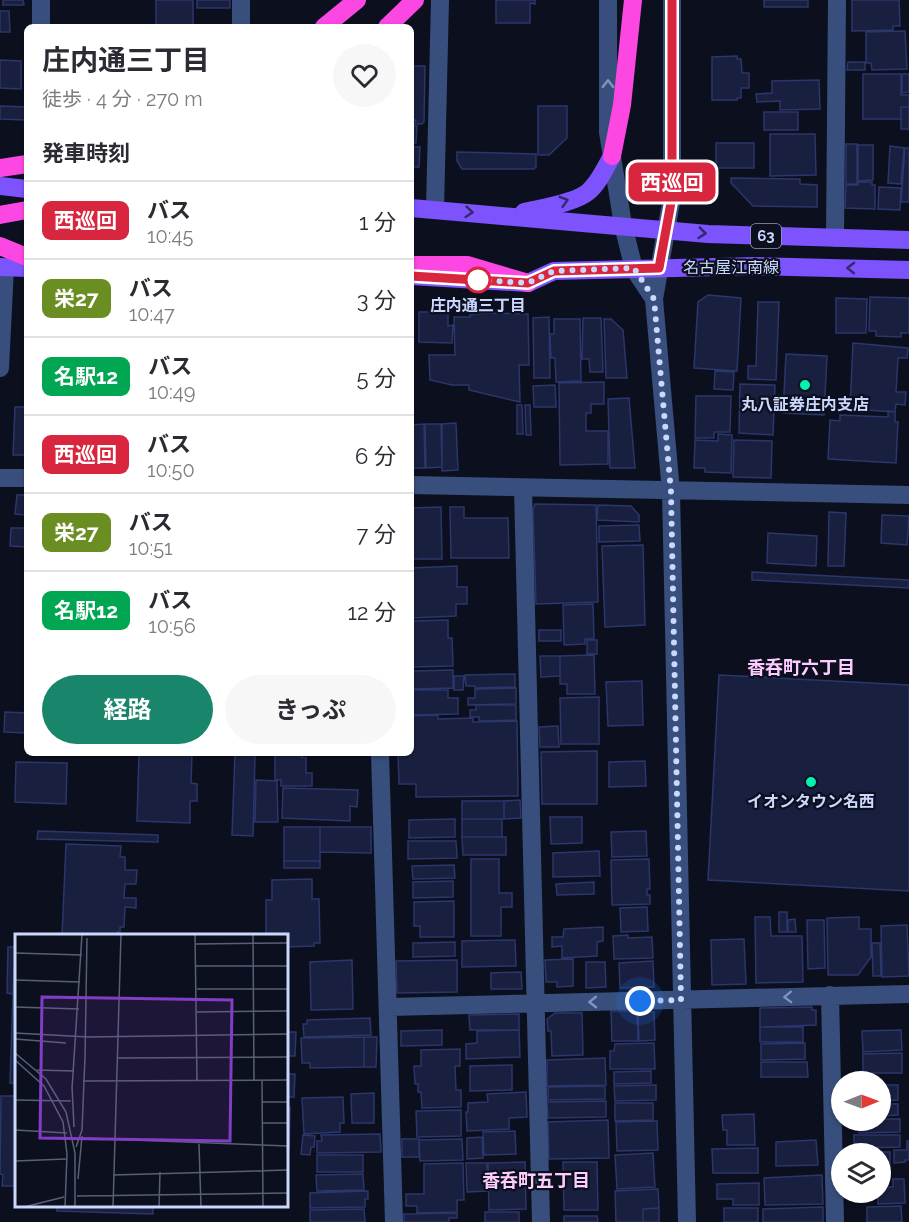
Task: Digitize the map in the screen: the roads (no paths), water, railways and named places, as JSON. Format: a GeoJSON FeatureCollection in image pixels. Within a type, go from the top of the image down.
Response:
{"type":"FeatureCollection","features":[{"type":"Feature","properties":{"kind":"highway"},"geometry":{"type":"LineString","coordinates":[[328,24],[357,0]]}},
{"type":"Feature","properties":{"kind":"highway"},"geometry":{"type":"LineString","coordinates":[[390,24],[415,0]]}},
{"type":"Feature","properties":{"kind":"highway"},"geometry":{"type":"LineString","coordinates":[[612,156],[622,105],[633,7]]}},
{"type":"Feature","properties":{"kind":"highway"},"geometry":{"type":"LineString","coordinates":[[0,168],[24,164]]}},
{"type":"Feature","properties":{"kind":"highway"},"geometry":{"type":"LineString","coordinates":[[0,216],[24,211]]}},
{"type":"Feature","properties":{"kind":"highway"},"geometry":{"type":"LineString","coordinates":[[0,216],[24,218]]}},
{"type":"Feature","properties":{"kind":"highway"},"geometry":{"type":"LineString","coordinates":[[0,246],[24,256]]}},
{"type":"Feature","properties":{"kind":"highway"},"geometry":{"type":"LineString","coordinates":[[414,265],[466,265],[528,283]]}},
{"type":"Feature","properties":{"kind":"main road"},"geometry":{"type":"LineString","coordinates":[[507,216],[565,202],[587,194],[600,179],[612,156]]}},
{"type":"Feature","properties":{"kind":"main road"},"geometry":{"type":"LineString","coordinates":[[0,186],[24,189]]}},
{"type":"Feature","properties":{"kind":"main road","name":"名古屋江南線"},"geometry":{"type":"LineString","coordinates":[[414,207],[716,234],[909,240]]}},
{"type":"Feature","properties":{"kind":"main road","name":"名古屋江南線"},"geometry":{"type":"LineString","coordinates":[[414,276],[528,283],[554,271],[634,268],[756,266],[909,270]]}},
{"type":"Feature","properties":{"kind":"main road"},"geometry":{"type":"LineString","coordinates":[[2,267],[24,268]]}},
{"type":"Feature","properties":{"kind":"street"},"geometry":{"type":"LineString","coordinates":[[40,24],[41,0]]}},
{"type":"Feature","properties":{"kind":"street"},"geometry":{"type":"LineString","coordinates":[[241,0],[241,24]]}},
{"type":"Feature","properties":{"kind":"street"},"geometry":{"type":"LineString","coordinates":[[435,209],[440,0]]}},
{"type":"Feature","properties":{"kind":"street"},"geometry":{"type":"LineString","coordinates":[[608,0],[608,132],[623,225],[634,268],[654,299]]}},
{"type":"Feature","properties":{"kind":"street"},"geometry":{"type":"LineString","coordinates":[[672,0],[672,197],[654,299],[671,492],[687,1222]]}},
{"type":"Feature","properties":{"kind":"street"},"geometry":{"type":"LineString","coordinates":[[835,238],[837,0]]}},
{"type":"Feature","properties":{"kind":"street"},"geometry":{"type":"LineString","coordinates":[[0,368],[2,267]]}},
{"type":"Feature","properties":{"kind":"street"},"geometry":{"type":"LineString","coordinates":[[0,478],[24,478]]}},
{"type":"Feature","properties":{"kind":"street"},"geometry":{"type":"LineString","coordinates":[[414,485],[909,495]]}},
{"type":"Feature","properties":{"kind":"street"},"geometry":{"type":"LineString","coordinates":[[523,488],[541,1222]]}},
{"type":"Feature","properties":{"kind":"street"},"geometry":{"type":"LineString","coordinates":[[380,756],[394,1222]]}},
{"type":"Feature","properties":{"kind":"street"},"geometry":{"type":"LineString","coordinates":[[389,1007],[909,994]]}},
{"type":"Feature","properties":{"kind":"street"},"geometry":{"type":"LineString","coordinates":[[830,995],[835,1222]]}},
{"type":"Feature","properties":{"kind":"place","name":"庄内通三丁目"},"geometry":{"type":"Point","coordinates":[478,280]}},
{"type":"Feature","properties":{"kind":"place","name":"丸八証券庄内支店"},"geometry":{"type":"Point","coordinates":[805,385]}},
{"type":"Feature","properties":{"kind":"place","name":"イオンタウン名西"},"geometry":{"type":"Point","coordinates":[811,782]}},
{"type":"Feature","properties":{"kind":"district","name":"香呑町六丁目"},"geometry":{"type":"Point","coordinates":[801,667]}},
{"type":"Feature","properties":{"kind":"district","name":"香呑町五丁目"},"geometry":{"type":"Point","coordinates":[536,1180]}}]}
